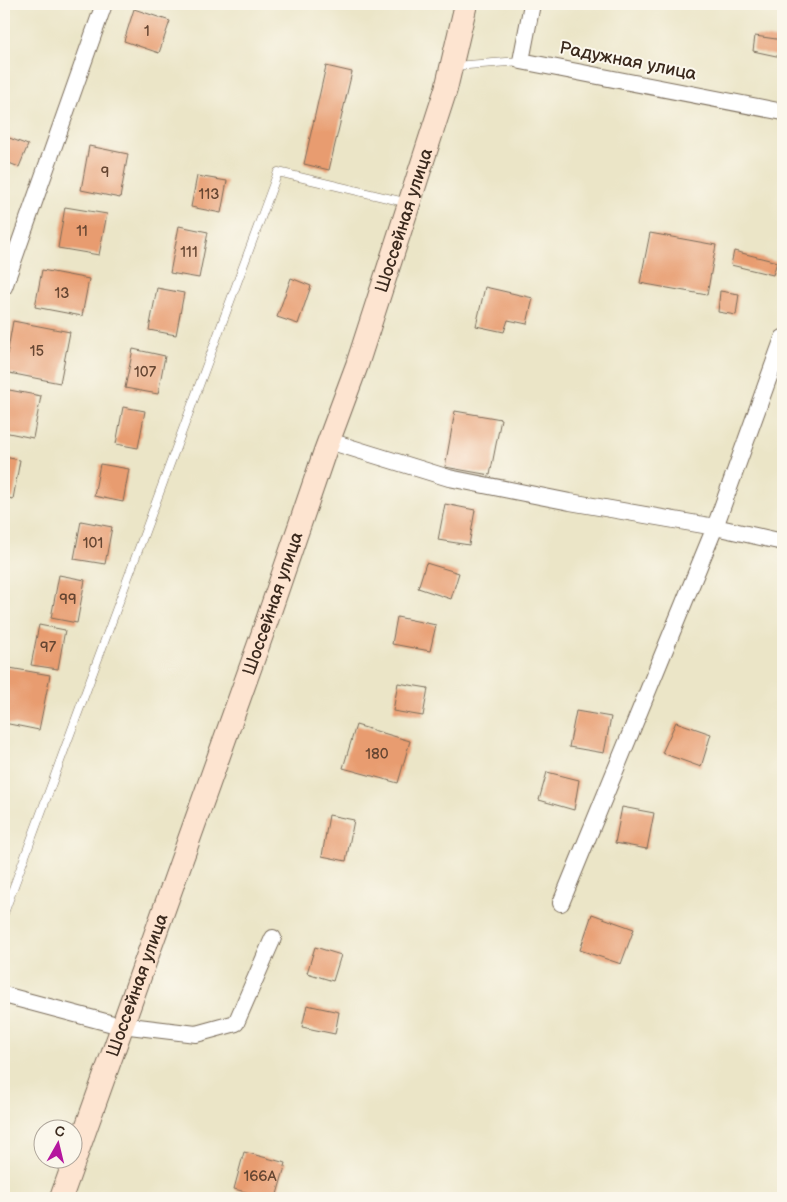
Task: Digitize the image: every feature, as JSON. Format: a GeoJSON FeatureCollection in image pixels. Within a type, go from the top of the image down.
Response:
{"type":"FeatureCollection","features":[{"type":"Feature","properties":{"kind":"main road","name":"Шоссейная улица"},"geometry":{"type":"LineString","coordinates":[[61,1198],[118,1024],[400,201],[447,44],[457,4]]}},
{"type":"Feature","properties":{"kind":"main road","name":"Шоссейная улица"},"geometry":{"type":"LineString","coordinates":[[79,1120],[118,1024],[259,645],[357,365],[446,89],[466,4]]}},
{"type":"Feature","properties":{"kind":"main road"},"geometry":{"type":"LineString","coordinates":[[50,1198],[60,1170]]}},
{"type":"Feature","properties":{"kind":"street"},"geometry":{"type":"LineString","coordinates":[[4,287],[104,4]]}},
{"type":"Feature","properties":{"kind":"street"},"geometry":{"type":"LineString","coordinates":[[522,61],[532,4]]}},
{"type":"Feature","properties":{"kind":"street","name":"Радужная улица"},"geometry":{"type":"LineString","coordinates":[[522,61],[783,112]]}},
{"type":"Feature","properties":{"kind":"street"},"geometry":{"type":"LineString","coordinates":[[561,903],[715,527],[783,338]]}},
{"type":"Feature","properties":{"kind":"street"},"geometry":{"type":"LineString","coordinates":[[329,441],[449,478],[570,502],[715,527],[783,542]]}},
{"type":"Feature","properties":{"kind":"street"},"geometry":{"type":"LineString","coordinates":[[4,995],[118,1024],[196,1034],[236,1023],[273,938]]}},
{"type":"Feature","properties":{"kind":"lane"},"geometry":{"type":"LineString","coordinates":[[451,67],[522,61]]}},
{"type":"Feature","properties":{"kind":"lane"},"geometry":{"type":"LineString","coordinates":[[4,913],[278,172],[400,201]]}},
{"type":"Feature","properties":{"kind":"building"},"geometry":{"type":"Polygon","coordinates":[[[134,9],[170,21],[159,53],[124,41],[134,9]]]}},
{"type":"Feature","properties":{"kind":"building"},"geometry":{"type":"Polygon","coordinates":[[[755,36],[783,40],[781,57],[753,51],[755,36]]]}},
{"type":"Feature","properties":{"kind":"building"},"geometry":{"type":"Polygon","coordinates":[[[326,66],[352,72],[329,170],[304,164],[326,66]]]}},
{"type":"Feature","properties":{"kind":"building"},"geometry":{"type":"Polygon","coordinates":[[[4,136],[28,145],[19,167],[4,161],[4,136]]]}},
{"type":"Feature","properties":{"kind":"building"},"geometry":{"type":"Polygon","coordinates":[[[89,146],[128,154],[120,198],[81,190],[89,146]]]}},
{"type":"Feature","properties":{"kind":"building"},"geometry":{"type":"Polygon","coordinates":[[[197,176],[227,181],[221,213],[191,207],[197,176]]]}},
{"type":"Feature","properties":{"kind":"building"},"geometry":{"type":"Polygon","coordinates":[[[65,207],[107,214],[99,255],[58,248],[65,207]]]}},
{"type":"Feature","properties":{"kind":"building"},"geometry":{"type":"Polygon","coordinates":[[[179,226],[208,232],[199,278],[170,273],[179,226]]]}},
{"type":"Feature","properties":{"kind":"building"},"geometry":{"type":"Polygon","coordinates":[[[650,233],[716,245],[707,295],[640,283],[650,233]]]}},
{"type":"Feature","properties":{"kind":"building"},"geometry":{"type":"Polygon","coordinates":[[[734,251],[777,262],[773,275],[731,265],[734,251]]]}},
{"type":"Feature","properties":{"kind":"building"},"geometry":{"type":"Polygon","coordinates":[[[42,270],[89,279],[82,316],[35,307],[42,270]]]}},
{"type":"Feature","properties":{"kind":"building"},"geometry":{"type":"Polygon","coordinates":[[[291,278],[311,286],[298,324],[277,317],[291,278]]]}},
{"type":"Feature","properties":{"kind":"building"},"geometry":{"type":"Polygon","coordinates":[[[485,287],[533,298],[527,324],[508,320],[504,332],[476,326],[485,287]]]}},
{"type":"Feature","properties":{"kind":"building"},"geometry":{"type":"Polygon","coordinates":[[[157,288],[184,293],[176,335],[149,330],[157,288]]]}},
{"type":"Feature","properties":{"kind":"building"},"geometry":{"type":"Polygon","coordinates":[[[720,291],[739,294],[736,315],[718,312],[720,291]]]}},
{"type":"Feature","properties":{"kind":"building"},"geometry":{"type":"Polygon","coordinates":[[[13,321],[70,332],[60,383],[4,372],[13,321]]]}},
{"type":"Feature","properties":{"kind":"building"},"geometry":{"type":"Polygon","coordinates":[[[133,349],[165,356],[158,394],[125,388],[133,349]]]}},
{"type":"Feature","properties":{"kind":"building"},"geometry":{"type":"Polygon","coordinates":[[[4,389],[41,396],[33,438],[4,432],[4,389]]]}},
{"type":"Feature","properties":{"kind":"building"},"geometry":{"type":"Polygon","coordinates":[[[123,407],[145,411],[138,448],[116,444],[123,407]]]}},
{"type":"Feature","properties":{"kind":"building"},"geometry":{"type":"Polygon","coordinates":[[[455,411],[501,419],[490,475],[445,467],[455,411]]]}},
{"type":"Feature","properties":{"kind":"building"},"geometry":{"type":"Polygon","coordinates":[[[4,457],[20,460],[13,499],[4,497],[4,457]]]}},
{"type":"Feature","properties":{"kind":"building"},"geometry":{"type":"Polygon","coordinates":[[[100,464],[129,469],[123,502],[94,496],[100,464]]]}},
{"type":"Feature","properties":{"kind":"building"},"geometry":{"type":"Polygon","coordinates":[[[445,504],[475,510],[469,545],[438,540],[445,504]]]}},
{"type":"Feature","properties":{"kind":"building"},"geometry":{"type":"Polygon","coordinates":[[[81,521],[112,527],[105,564],[74,559],[81,521]]]}},
{"type":"Feature","properties":{"kind":"building"},"geometry":{"type":"Polygon","coordinates":[[[426,563],[459,573],[451,599],[418,588],[426,563]]]}},
{"type":"Feature","properties":{"kind":"building"},"geometry":{"type":"Polygon","coordinates":[[[59,575],[85,580],[77,623],[51,618],[59,575]]]}},
{"type":"Feature","properties":{"kind":"building"},"geometry":{"type":"Polygon","coordinates":[[[397,617],[436,625],[430,651],[392,644],[397,617]]]}},
{"type":"Feature","properties":{"kind":"building"},"geometry":{"type":"Polygon","coordinates":[[[39,625],[65,630],[58,669],[31,665],[39,625]]]}},
{"type":"Feature","properties":{"kind":"building"},"geometry":{"type":"Polygon","coordinates":[[[4,667],[50,675],[39,730],[4,723],[4,667]]]}},
{"type":"Feature","properties":{"kind":"building"},"geometry":{"type":"Polygon","coordinates":[[[398,683],[428,688],[423,716],[393,711],[398,683]]]}},
{"type":"Feature","properties":{"kind":"building"},"geometry":{"type":"Polygon","coordinates":[[[576,711],[611,717],[604,753],[569,747],[576,711]]]}},
{"type":"Feature","properties":{"kind":"building"},"geometry":{"type":"Polygon","coordinates":[[[676,722],[711,734],[701,767],[662,753],[676,722]]]}},
{"type":"Feature","properties":{"kind":"building"},"geometry":{"type":"Polygon","coordinates":[[[356,725],[410,741],[398,783],[343,768],[356,725]]]}},
{"type":"Feature","properties":{"kind":"building"},"geometry":{"type":"Polygon","coordinates":[[[547,772],[579,780],[574,810],[539,800],[547,772]]]}},
{"type":"Feature","properties":{"kind":"building"},"geometry":{"type":"Polygon","coordinates":[[[622,807],[654,813],[647,849],[615,843],[622,807]]]}},
{"type":"Feature","properties":{"kind":"building"},"geometry":{"type":"Polygon","coordinates":[[[329,815],[354,820],[346,861],[322,856],[329,815]]]}},
{"type":"Feature","properties":{"kind":"building"},"geometry":{"type":"Polygon","coordinates":[[[592,914],[634,929],[621,964],[580,950],[592,914]]]}},
{"type":"Feature","properties":{"kind":"building"},"geometry":{"type":"Polygon","coordinates":[[[315,947],[341,955],[333,981],[307,973],[315,947]]]}},
{"type":"Feature","properties":{"kind":"building"},"geometry":{"type":"Polygon","coordinates":[[[307,1005],[339,1012],[335,1034],[302,1027],[307,1005]]]}},
{"type":"Feature","properties":{"kind":"building"},"geometry":{"type":"Polygon","coordinates":[[[244,1152],[286,1163],[276,1198],[234,1189],[244,1152]]]}}]}
